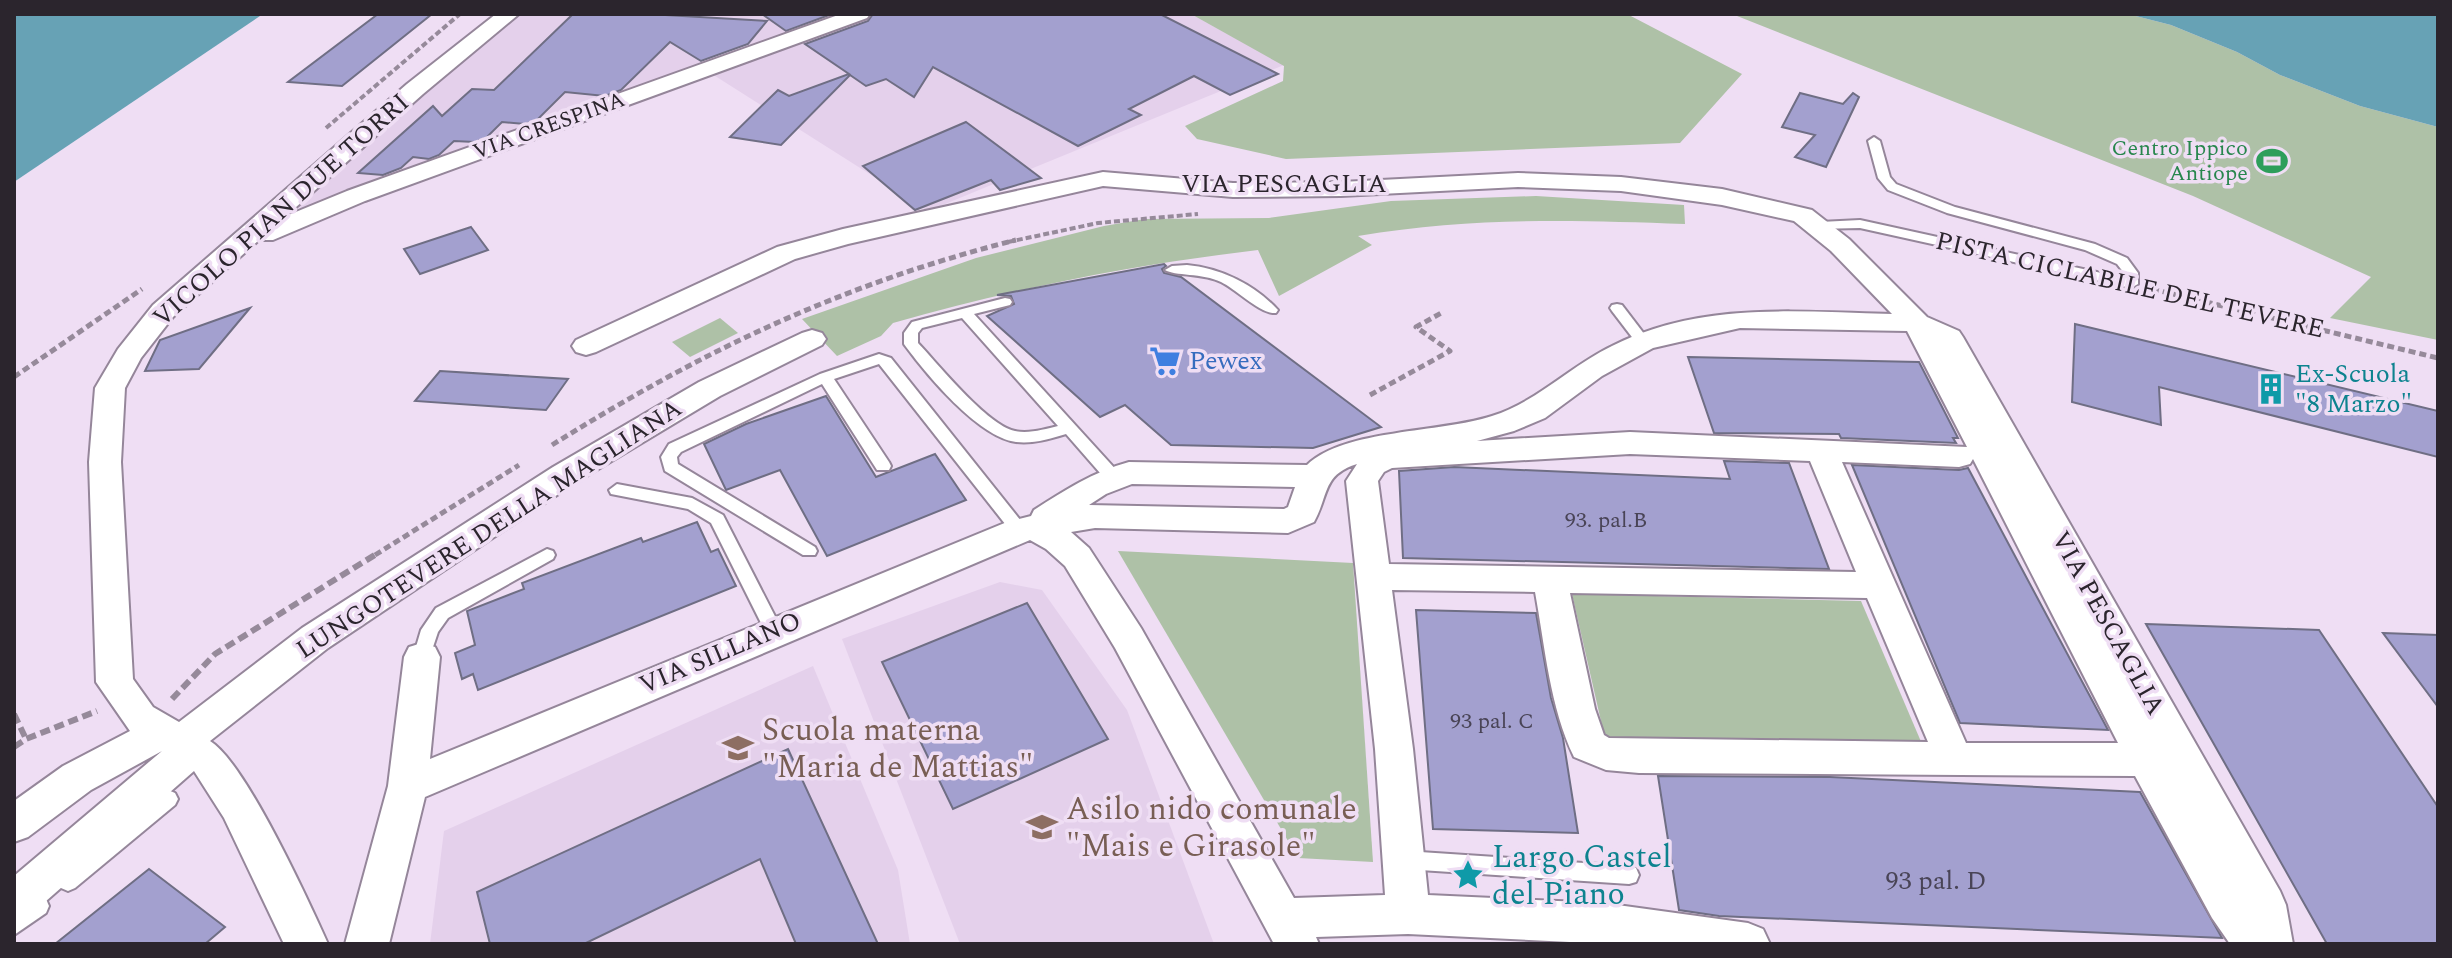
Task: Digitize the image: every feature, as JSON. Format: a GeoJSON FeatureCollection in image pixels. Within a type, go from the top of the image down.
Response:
{"type":"FeatureCollection","features":[{"type":"Feature","properties":{"kind":"street","name":"VICOLO PIAN DUE TORRI"},"geometry":{"type":"LineString","coordinates":[[123,697],[115,682],[105,462],[110,388],[128,355],[163,311],[415,89],[509,14]]}},
{"type":"Feature","properties":{"kind":"street","name":"VIA CRESPINA"},"geometry":{"type":"LineString","coordinates":[[239,244],[356,196],[860,14]]}},
{"type":"Feature","properties":{"kind":"street","name":"VIA PESCAGLIA"},"geometry":{"type":"LineString","coordinates":[[586,346],[786,253],[843,237],[1103,179],[1233,190],[1341,189],[1518,180],[1621,184],[1722,197],[1803,215],[1820,226],[1917,323],[2146,760],[2227,904],[2255,944]]}},
{"type":"Feature","properties":{"kind":"street"},"geometry":{"type":"LineString","coordinates":[[1315,476],[1330,461],[1373,448],[1449,438],[1503,424],[1534,411],[1592,369],[1643,342],[1696,327],[1740,319],[1917,323]]}},
{"type":"Feature","properties":{"kind":"street","name":"VIA PESCAGLIA"},"geometry":{"type":"LineString","coordinates":[[1917,323],[1949,337],[2265,905],[2271,944]]}},
{"type":"Feature","properties":{"kind":"street","name":"LUNGOTEVERE DELLA MAGLIANA"},"geometry":{"type":"LineString","coordinates":[[14,902],[179,741],[315,638],[391,591],[569,470],[691,397],[750,366],[812,339]]}},
{"type":"Feature","properties":{"kind":"street"},"geometry":{"type":"LineString","coordinates":[[1408,914],[1405,860],[1362,481],[1373,464],[1387,458],[1584,444],[1959,456]]}},
{"type":"Feature","properties":{"kind":"street"},"geometry":{"type":"LineString","coordinates":[[1822,452],[1954,759]]}},
{"type":"Feature","properties":{"kind":"street","name":"VIA SILLANO"},"geometry":{"type":"LineString","coordinates":[[408,786],[773,630],[1026,528],[1113,477],[1129,473],[1315,476],[1302,514],[1288,521],[1095,516],[1026,528]]}},
{"type":"Feature","properties":{"kind":"street"},"geometry":{"type":"LineString","coordinates":[[1026,528],[1058,540],[1077,557],[1128,638],[1291,931],[1408,914],[1603,923],[1748,944]]}},
{"type":"Feature","properties":{"kind":"street"},"geometry":{"type":"LineString","coordinates":[[1373,577],[1879,585]]}},
{"type":"Feature","properties":{"kind":"street"},"geometry":{"type":"LineString","coordinates":[[1550,579],[1576,709],[1588,746],[1606,754],[1639,757],[2146,760]]}},
{"type":"Feature","properties":{"kind":"street"},"geometry":{"type":"LineString","coordinates":[[367,944],[408,786],[422,657]]}},
{"type":"Feature","properties":{"kind":"street"},"geometry":{"type":"LineString","coordinates":[[123,697],[134,705],[140,718],[208,760],[238,806],[306,944]]}},
{"type":"Feature","properties":{"kind":"street","name":"LUNGOTEVERE DELLA MAGLIANA"},"geometry":{"type":"LineString","coordinates":[[14,807],[77,778],[179,741]]}},
{"type":"Feature","properties":{"kind":"street","name":"LUNGOTEVERE DELLA MAGLIANA"},"geometry":{"type":"LineString","coordinates":[[14,824],[77,778]]}},
{"type":"Feature","properties":{"kind":"lane"},"geometry":{"type":"LineString","coordinates":[[1874,141],[1884,178],[1892,187],[1951,210],[2090,247],[2122,261],[2131,273],[2131,284]]}},
{"type":"Feature","properties":{"kind":"lane","name":"PISTA CICLABILE DEL TEVERE"},"geometry":{"type":"LineString","coordinates":[[1820,226],[1860,224],[2131,284]]}},
{"type":"Feature","properties":{"kind":"lane"},"geometry":{"type":"LineString","coordinates":[[1172,270],[1201,269],[1215,273],[1271,310]]}},
{"type":"Feature","properties":{"kind":"lane"},"geometry":{"type":"LineString","coordinates":[[1005,302],[917,325],[911,333],[911,344],[990,425],[1008,436],[1043,435],[1070,428]]}},
{"type":"Feature","properties":{"kind":"lane"},"geometry":{"type":"LineString","coordinates":[[1617,308],[1643,342]]}},
{"type":"Feature","properties":{"kind":"lane"},"geometry":{"type":"LineString","coordinates":[[965,313],[967,319],[1113,477]]}},
{"type":"Feature","properties":{"kind":"lane"},"geometry":{"type":"LineString","coordinates":[[809,551],[671,467],[669,457],[675,448],[825,377],[870,360],[886,361],[1026,528]]}},
{"type":"Feature","properties":{"kind":"lane"},"geometry":{"type":"LineString","coordinates":[[825,377],[883,466]]}},
{"type":"Feature","properties":{"kind":"lane"},"geometry":{"type":"LineString","coordinates":[[617,490],[692,504],[717,519],[773,630]]}},
{"type":"Feature","properties":{"kind":"lane"},"geometry":{"type":"LineString","coordinates":[[422,657],[430,630],[442,613],[547,555]]}},
{"type":"Feature","properties":{"kind":"lane"},"geometry":{"type":"LineString","coordinates":[[14,925],[168,799]]}},
{"type":"Feature","properties":{"kind":"lane"},"geometry":{"type":"LineString","coordinates":[[1405,860],[1629,875]]}},
{"type":"Feature","properties":{"kind":"path"},"geometry":{"type":"LineString","coordinates":[[320,133],[460,14]]}},
{"type":"Feature","properties":{"kind":"path"},"geometry":{"type":"LineString","coordinates":[[14,377],[152,282]]}},
{"type":"Feature","properties":{"kind":"path","name":"PISTA CICLABILE DEL TEVERE"},"geometry":{"type":"LineString","coordinates":[[2131,284],[2438,358]]}},
{"type":"Feature","properties":{"kind":"path"},"geometry":{"type":"LineString","coordinates":[[1370,395],[1450,351],[1416,327],[1443,312]]}},
{"type":"Feature","properties":{"kind":"path"},"geometry":{"type":"LineString","coordinates":[[14,747],[123,697]]}},
{"type":"Feature","properties":{"kind":"path"},"geometry":{"type":"LineString","coordinates":[[14,714],[26,739]]}},
{"type":"Feature","properties":{"kind":"shaded area"},"geometry":{"type":"Polygon","coordinates":[[[496,14],[1191,14],[1284,65],[928,211],[712,74],[336,212],[269,204],[496,14]]]}},
{"type":"Feature","properties":{"kind":"shaded area","name":"Asilo nido comunale \"Mais e Girasole\""},"geometry":{"type":"Polygon","coordinates":[[[1000,582],[1042,590],[1127,710],[1214,944],[960,944],[842,639],[1000,582]]]}},
{"type":"Feature","properties":{"kind":"shaded area","name":"Scuola materna \"Maria de Mattias\""},"geometry":{"type":"Polygon","coordinates":[[[813,666],[898,870],[910,944],[430,944],[444,831],[813,666]]]}},
{"type":"Feature","properties":{"kind":"green space"},"geometry":{"type":"Polygon","coordinates":[[[1191,14],[1627,14],[1742,74],[1680,143],[1286,159],[1197,139],[1185,126],[1283,81],[1284,66],[1191,14]]]}},
{"type":"Feature","properties":{"kind":"green space","name":"Centro Ippico Antiope"},"geometry":{"type":"Polygon","coordinates":[[[1732,14],[2128,14],[2171,25],[2237,52],[2280,75],[2360,106],[2438,127],[2438,340],[2330,318],[2371,277],[2193,196],[1732,14]]]}},
{"type":"Feature","properties":{"kind":"green space"},"geometry":{"type":"Polygon","coordinates":[[[1536,196],[1684,205],[1685,224],[1482,223],[1358,236],[1372,245],[1279,296],[1258,250],[1165,263],[1029,288],[893,323],[881,336],[837,356],[802,319],[976,258],[1145,219],[1269,218],[1391,201],[1536,196]]]}},
{"type":"Feature","properties":{"kind":"green space"},"geometry":{"type":"Polygon","coordinates":[[[720,318],[738,333],[690,357],[672,342],[720,318]]]}},
{"type":"Feature","properties":{"kind":"green space"},"geometry":{"type":"Polygon","coordinates":[[[1118,551],[1353,563],[1373,862],[1298,858],[1118,551]]]}},
{"type":"Feature","properties":{"kind":"green space"},"geometry":{"type":"Polygon","coordinates":[[[1572,594],[1861,601],[1925,751],[1606,743],[1572,594]]]}},
{"type":"Feature","properties":{"kind":"water"},"geometry":{"type":"Polygon","coordinates":[[[14,14],[263,14],[14,182],[14,14]]]}},
{"type":"Feature","properties":{"kind":"water"},"geometry":{"type":"Polygon","coordinates":[[[2128,14],[2438,14],[2438,127],[2360,106],[2280,75],[2237,52],[2171,25],[2128,14]]]}},
{"type":"Feature","properties":{"kind":"building"},"geometry":{"type":"Polygon","coordinates":[[[378,14],[432,14],[342,86],[288,82],[378,14]]]}},
{"type":"Feature","properties":{"kind":"building"},"geometry":{"type":"Polygon","coordinates":[[[573,14],[648,14],[767,21],[748,44],[701,61],[670,42],[621,90],[605,96],[565,92],[537,120],[525,124],[502,122],[486,138],[475,142],[454,141],[439,155],[429,159],[413,157],[401,168],[383,175],[358,173],[433,106],[442,116],[472,89],[494,90],[573,14]]]}},
{"type":"Feature","properties":{"kind":"building"},"geometry":{"type":"Polygon","coordinates":[[[762,14],[832,14],[786,31],[762,14]]]}},
{"type":"Feature","properties":{"kind":"building"},"geometry":{"type":"Polygon","coordinates":[[[873,14],[1160,14],[1278,74],[1230,95],[1194,76],[1129,109],[1141,115],[1078,146],[933,67],[914,97],[886,79],[866,86],[850,75],[781,145],[730,137],[778,90],[789,96],[849,74],[805,44],[868,21],[873,14]]]}},
{"type":"Feature","properties":{"kind":"building"},"geometry":{"type":"Polygon","coordinates":[[[1800,93],[1843,104],[1853,93],[1859,97],[1826,167],[1795,157],[1815,135],[1782,127],[1800,93]]]}},
{"type":"Feature","properties":{"kind":"building"},"geometry":{"type":"Polygon","coordinates":[[[966,122],[1041,178],[1000,190],[991,180],[915,210],[863,166],[966,122]]]}},
{"type":"Feature","properties":{"kind":"building"},"geometry":{"type":"Polygon","coordinates":[[[471,227],[488,250],[420,274],[404,249],[471,227]]]}},
{"type":"Feature","properties":{"kind":"building","name":"Pewex"},"geometry":{"type":"Polygon","coordinates":[[[1164,264],[1164,273],[1181,277],[1381,427],[1313,448],[1171,445],[1125,405],[1100,417],[987,316],[1014,304],[1011,296],[997,295],[1164,264]]]}},
{"type":"Feature","properties":{"kind":"building"},"geometry":{"type":"Polygon","coordinates":[[[250,308],[199,369],[145,371],[160,340],[250,308]]]}},
{"type":"Feature","properties":{"kind":"building","name":"Ex-Scuola \"8 Marzo\""},"geometry":{"type":"Polygon","coordinates":[[[2075,324],[2438,411],[2438,457],[2159,387],[2161,425],[2072,402],[2075,324]]]}},
{"type":"Feature","properties":{"kind":"building"},"geometry":{"type":"Polygon","coordinates":[[[1688,357],[1919,362],[1958,438],[1953,438],[1956,443],[1841,438],[1839,434],[1714,433],[1688,357]]]}},
{"type":"Feature","properties":{"kind":"building"},"geometry":{"type":"Polygon","coordinates":[[[440,371],[568,379],[546,410],[415,401],[440,371]]]}},
{"type":"Feature","properties":{"kind":"building"},"geometry":{"type":"Polygon","coordinates":[[[826,396],[876,477],[935,454],[966,500],[827,556],[780,470],[726,490],[704,444],[746,424],[826,396]]]}},
{"type":"Feature","properties":{"kind":"building"},"geometry":{"type":"Polygon","coordinates":[[[1724,461],[1789,463],[1829,569],[1403,558],[1399,471],[1454,467],[1730,479],[1724,461]]]}},
{"type":"Feature","properties":{"kind":"building"},"geometry":{"type":"Polygon","coordinates":[[[1852,465],[1968,468],[2108,730],[1960,723],[1852,465]]]}},
{"type":"Feature","properties":{"kind":"building"},"geometry":{"type":"Polygon","coordinates":[[[697,522],[711,552],[718,549],[736,586],[478,690],[473,674],[462,679],[455,653],[475,645],[467,611],[524,589],[522,583],[641,538],[643,542],[697,522]]]}},
{"type":"Feature","properties":{"kind":"building"},"geometry":{"type":"Polygon","coordinates":[[[1027,603],[1108,739],[953,809],[882,662],[1027,603]]]}},
{"type":"Feature","properties":{"kind":"building"},"geometry":{"type":"Polygon","coordinates":[[[1416,610],[1536,613],[1551,698],[1563,738],[1578,833],[1433,829],[1416,610]]]}},
{"type":"Feature","properties":{"kind":"building"},"geometry":{"type":"Polygon","coordinates":[[[2146,624],[2319,630],[2438,807],[2438,944],[2327,944],[2146,624]]]}},
{"type":"Feature","properties":{"kind":"building"},"geometry":{"type":"Polygon","coordinates":[[[2383,633],[2438,635],[2438,707],[2383,633]]]}},
{"type":"Feature","properties":{"kind":"building"},"geometry":{"type":"Polygon","coordinates":[[[788,749],[878,944],[796,944],[760,859],[584,944],[490,944],[477,892],[788,749]]]}},
{"type":"Feature","properties":{"kind":"building"},"geometry":{"type":"Polygon","coordinates":[[[1658,776],[1830,777],[2140,792],[2222,938],[1719,916],[1679,910],[1658,776]]]}},
{"type":"Feature","properties":{"kind":"building"},"geometry":{"type":"Polygon","coordinates":[[[149,869],[225,927],[205,944],[55,944],[149,869]]]}},
{"type":"Feature","properties":{"kind":"place","name":"Centro Ippico Antiope"},"geometry":{"type":"Point","coordinates":[2272,161]}},
{"type":"Feature","properties":{"kind":"place","name":"Pewex"},"geometry":{"type":"Point","coordinates":[1165,361]}},
{"type":"Feature","properties":{"kind":"place","name":"Ex-Scuola \"8 Marzo\""},"geometry":{"type":"Point","coordinates":[2271,389]}},
{"type":"Feature","properties":{"kind":"place","name":"Scuola materna \"Maria de Mattias\""},"geometry":{"type":"Point","coordinates":[738,748]}},
{"type":"Feature","properties":{"kind":"place","name":"Asilo nido comunale \"Mais e Girasole\""},"geometry":{"type":"Point","coordinates":[1042,827]}},
{"type":"Feature","properties":{"kind":"place","name":"Largo Castel del Piano"},"geometry":{"type":"Point","coordinates":[1468,875]}}]}
